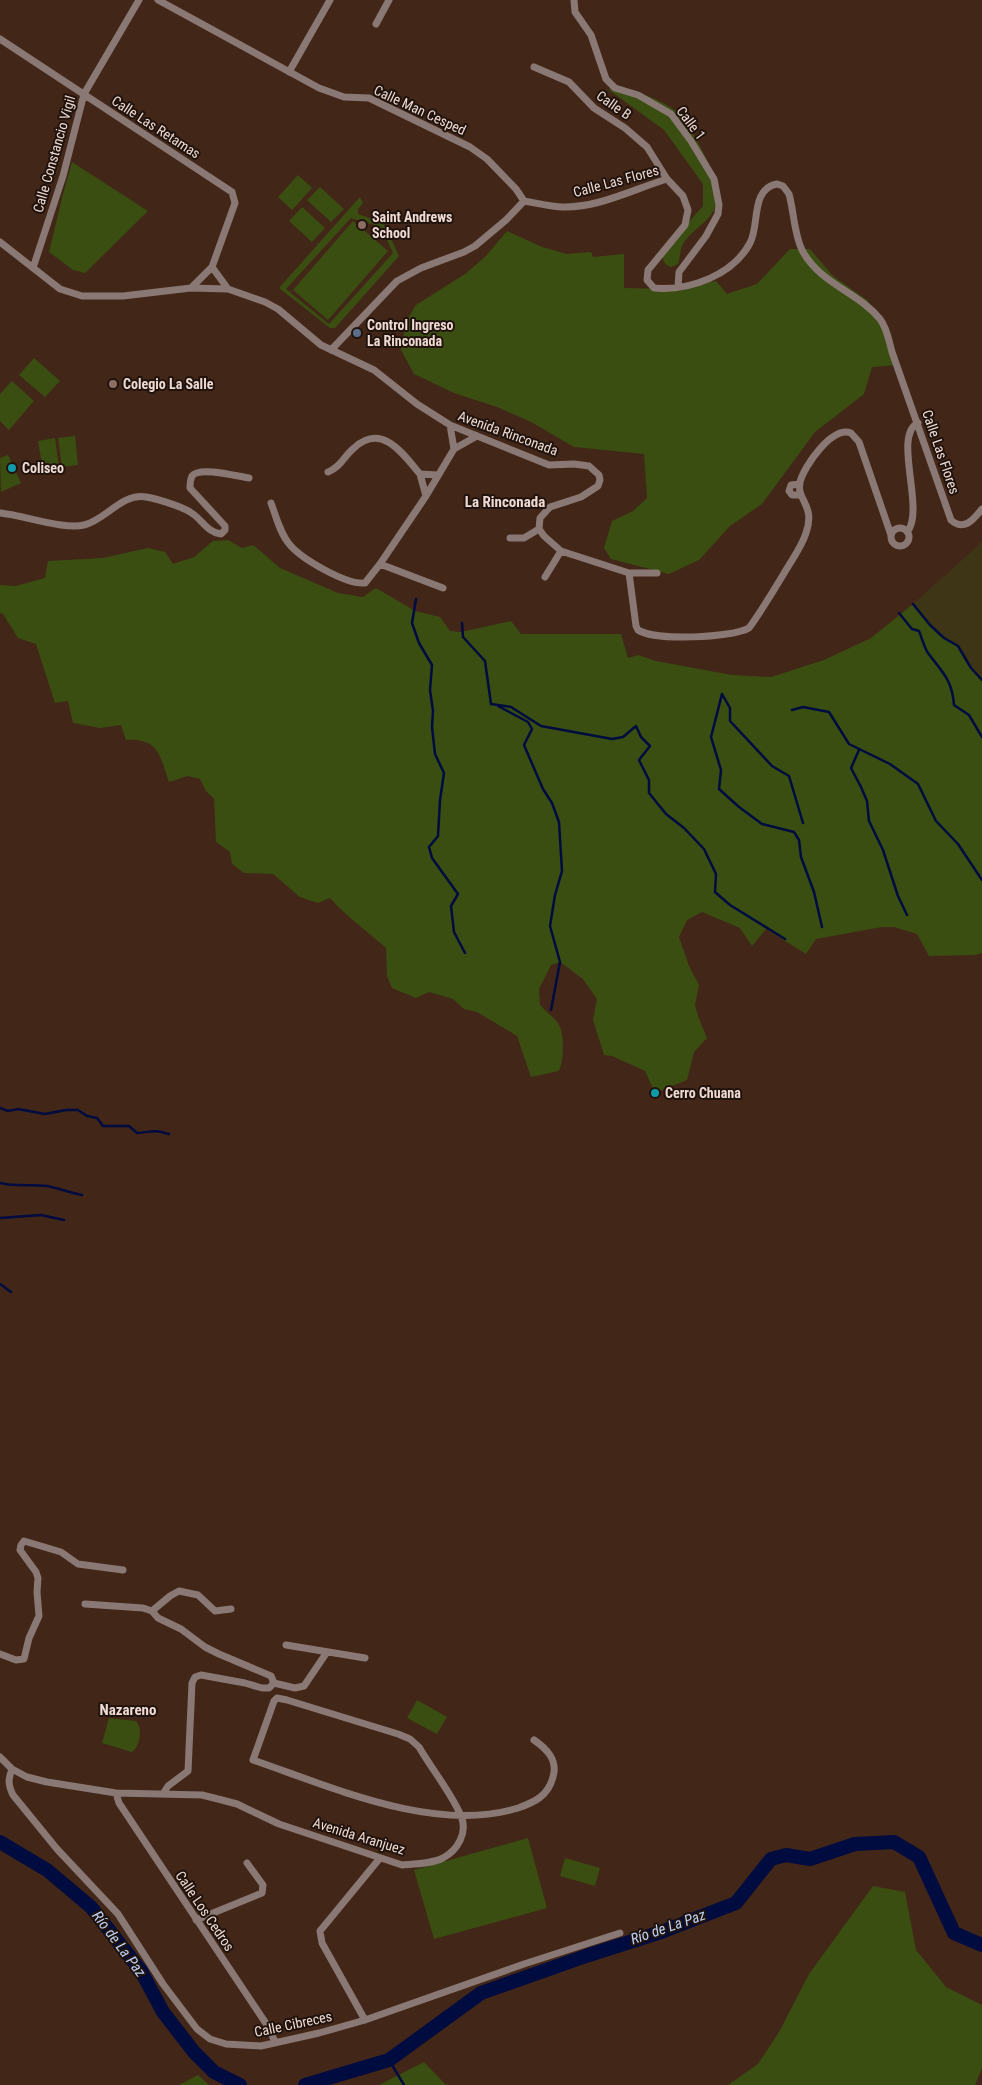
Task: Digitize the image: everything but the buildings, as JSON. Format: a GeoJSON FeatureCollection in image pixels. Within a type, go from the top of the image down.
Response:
{"type":"FeatureCollection","features":[{"type":"Feature","properties":{"kind":"street","name":"Calle Constancio Vigil"},"geometry":{"type":"LineString","coordinates":[[33,268],[63,176],[84,94],[139,0]]}},
{"type":"Feature","properties":{"kind":"street","name":"Calle Man Cesped"},"geometry":{"type":"LineString","coordinates":[[158,0],[319,88],[344,97],[369,98],[470,147],[487,159],[516,188],[524,201]]}},
{"type":"Feature","properties":{"kind":"street"},"geometry":{"type":"LineString","coordinates":[[289,72],[330,0]]}},
{"type":"Feature","properties":{"kind":"street"},"geometry":{"type":"LineString","coordinates":[[376,24],[389,0]]}},
{"type":"Feature","properties":{"kind":"street","name":"Calle 1"},"geometry":{"type":"LineString","coordinates":[[574,0],[576,12],[591,35],[606,79],[614,88],[650,101],[671,114],[691,140],[714,179],[719,205],[718,214],[710,230],[679,272],[678,287]]}},
{"type":"Feature","properties":{"kind":"street","name":"Calle Las Retamas"},"geometry":{"type":"LineString","coordinates":[[0,39],[232,192],[235,203],[212,267],[204,278],[191,288]]}},
{"type":"Feature","properties":{"kind":"street","name":"Calle B"},"geometry":{"type":"LineString","coordinates":[[534,67],[569,82],[594,108],[625,128],[647,147],[667,179]]}},
{"type":"Feature","properties":{"kind":"street","name":"Calle Las Flores"},"geometry":{"type":"LineString","coordinates":[[524,201],[551,206],[577,206],[594,203],[667,179],[684,196],[688,217],[686,225],[648,270],[647,276],[649,284],[654,288],[678,287],[696,284],[722,273],[740,256],[750,244],[755,233],[755,213],[764,191],[770,186],[781,185],[789,194],[802,250],[827,279],[849,292],[880,319],[886,330],[892,352],[952,520],[958,525],[972,522],[982,509]]}},
{"type":"Feature","properties":{"kind":"street"},"geometry":{"type":"LineString","coordinates":[[331,350],[397,281],[421,268],[475,246],[506,220],[524,201]]}},
{"type":"Feature","properties":{"kind":"street","name":"Avenida Rinconada"},"geometry":{"type":"LineString","coordinates":[[0,242],[60,289],[82,296],[124,296],[191,288],[228,289],[270,304],[321,345],[374,370],[417,404],[450,425],[549,464],[584,464],[599,475],[598,486],[591,492],[550,507],[544,512],[540,518],[539,529]]}},
{"type":"Feature","properties":{"kind":"street"},"geometry":{"type":"LineString","coordinates":[[212,267],[228,289]]}},
{"type":"Feature","properties":{"kind":"street"},"geometry":{"type":"LineString","coordinates":[[892,535],[912,521],[912,496],[907,446],[911,430],[918,423]]}},
{"type":"Feature","properties":{"kind":"street"},"geometry":{"type":"LineString","coordinates":[[450,425],[454,449]]}},
{"type":"Feature","properties":{"kind":"street"},"geometry":{"type":"LineString","coordinates":[[629,573],[636,626],[641,632],[685,637],[743,632],[749,628],[806,534],[810,514],[801,495],[800,484],[814,456],[830,438],[840,432],[851,433],[859,442],[894,543],[902,545],[908,539],[902,529],[889,526]]}},
{"type":"Feature","properties":{"kind":"street"},"geometry":{"type":"LineString","coordinates":[[271,503],[288,544],[301,557],[329,573],[362,583],[369,580],[380,564],[426,496],[454,449],[477,436]]}},
{"type":"Feature","properties":{"kind":"street"},"geometry":{"type":"LineString","coordinates":[[328,472],[340,465],[359,443],[365,440],[386,440],[398,447],[420,474],[426,496]]}},
{"type":"Feature","properties":{"kind":"street"},"geometry":{"type":"LineString","coordinates":[[0,513],[59,524],[83,526],[126,501],[144,497],[160,500],[193,514],[212,532],[221,534],[225,530],[225,526],[190,488],[192,476],[196,472],[206,471],[249,478]]}},
{"type":"Feature","properties":{"kind":"street"},"geometry":{"type":"LineString","coordinates":[[420,474],[438,475]]}},
{"type":"Feature","properties":{"kind":"street"},"geometry":{"type":"LineString","coordinates":[[800,484],[791,485],[789,491],[792,495],[801,495]]}},
{"type":"Feature","properties":{"kind":"street"},"geometry":{"type":"LineString","coordinates":[[510,538],[524,538],[539,529],[561,551],[629,573],[657,573]]}},
{"type":"Feature","properties":{"kind":"street"},"geometry":{"type":"LineString","coordinates":[[545,577],[561,551]]}},
{"type":"Feature","properties":{"kind":"street"},"geometry":{"type":"LineString","coordinates":[[380,564],[443,588]]}},
{"type":"Feature","properties":{"kind":"street"},"geometry":{"type":"LineString","coordinates":[[0,1654],[16,1660],[24,1659],[29,1638],[39,1616],[38,1578],[36,1572],[20,1550],[24,1541],[61,1552],[78,1564],[123,1570]]}},
{"type":"Feature","properties":{"kind":"street"},"geometry":{"type":"LineString","coordinates":[[152,1611],[179,1591],[198,1595],[215,1611],[231,1609]]}},
{"type":"Feature","properties":{"kind":"street"},"geometry":{"type":"LineString","coordinates":[[84,1604],[143,1608],[152,1611],[158,1618],[181,1629],[205,1647],[271,1676],[274,1683]]}},
{"type":"Feature","properties":{"kind":"street"},"geometry":{"type":"LineString","coordinates":[[286,1645],[365,1658]]}},
{"type":"Feature","properties":{"kind":"street"},"geometry":{"type":"LineString","coordinates":[[274,1683],[295,1688],[304,1686],[327,1652]]}},
{"type":"Feature","properties":{"kind":"street"},"geometry":{"type":"LineString","coordinates":[[163,1794],[168,1786],[188,1771],[192,1683],[195,1677],[200,1675],[262,1688],[268,1688],[274,1683]]}},
{"type":"Feature","properties":{"kind":"street"},"geometry":{"type":"LineString","coordinates":[[461,1816],[419,1747],[410,1739],[287,1700],[277,1698],[274,1701],[253,1760],[344,1791],[418,1812],[461,1816],[509,1811],[542,1798],[550,1787],[554,1766],[548,1750],[534,1740]]}},
{"type":"Feature","properties":{"kind":"street","name":"Avenida Aranjuez"},"geometry":{"type":"LineString","coordinates":[[0,1757],[12,1769],[47,1782],[116,1793],[202,1795],[237,1804],[279,1824],[402,1865],[421,1864],[443,1858],[452,1851],[462,1837],[461,1816]]}},
{"type":"Feature","properties":{"kind":"street","name":"Calle Cibreces"},"geometry":{"type":"LineString","coordinates":[[12,1769],[8,1778],[12,1795],[57,1849],[118,1914],[163,1984],[197,2029],[210,2039],[226,2044],[262,2046],[320,2033],[365,2020],[524,1964],[620,1933]]}},
{"type":"Feature","properties":{"kind":"street","name":"Calle Los Cedros"},"geometry":{"type":"LineString","coordinates":[[116,1793],[119,1803],[269,2028],[275,2042]]}},
{"type":"Feature","properties":{"kind":"street"},"geometry":{"type":"LineString","coordinates":[[365,2020],[322,1942],[320,1931],[380,1858]]}},
{"type":"Feature","properties":{"kind":"street"},"geometry":{"type":"LineString","coordinates":[[196,1920],[262,1893],[263,1885],[247,1863]]}},
{"type":"Feature","properties":{"kind":"green space"},"geometry":{"type":"Polygon","coordinates":[[[613,85],[655,99],[677,112],[696,138],[717,185],[718,199],[712,214],[685,240],[681,248],[678,264],[671,267],[664,261],[663,251],[703,206],[703,184],[664,130],[609,90],[613,85]]]}},
{"type":"Feature","properties":{"kind":"green space"},"geometry":{"type":"Polygon","coordinates":[[[72,162],[148,211],[85,273],[73,270],[49,252],[72,162]]]}},
{"type":"Feature","properties":{"kind":"green space"},"geometry":{"type":"Polygon","coordinates":[[[298,175],[312,188],[292,210],[278,197],[298,175]]]}},
{"type":"Feature","properties":{"kind":"green space"},"geometry":{"type":"Polygon","coordinates":[[[320,187],[344,209],[331,222],[307,200],[320,187]]]}},
{"type":"Feature","properties":{"kind":"green space"},"geometry":{"type":"Polygon","coordinates":[[[360,197],[363,203],[358,209],[358,214],[381,222],[385,226],[399,256],[335,328],[330,328],[279,288],[360,197]],[[351,218],[286,289],[329,324],[393,253],[381,227],[351,218]]]}},
{"type":"Feature","properties":{"kind":"green space"},"geometry":{"type":"Polygon","coordinates":[[[302,207],[325,228],[312,242],[289,221],[302,207]]]}},
{"type":"Feature","properties":{"kind":"green space"},"geometry":{"type":"Polygon","coordinates":[[[353,221],[388,251],[328,320],[293,290],[353,221]]]}},
{"type":"Feature","properties":{"kind":"green space"},"geometry":{"type":"Polygon","coordinates":[[[507,231],[542,247],[567,254],[591,252],[593,257],[624,254],[624,288],[674,289],[716,281],[727,294],[757,284],[790,249],[810,249],[833,276],[867,300],[886,324],[898,365],[872,367],[864,394],[815,432],[762,504],[730,526],[699,560],[669,574],[611,559],[604,548],[612,521],[633,511],[647,498],[644,454],[574,447],[531,422],[497,407],[454,393],[414,374],[400,348],[408,318],[416,305],[465,274],[486,256],[507,231]]]}},
{"type":"Feature","properties":{"kind":"green space"},"geometry":{"type":"Polygon","coordinates":[[[34,358],[60,381],[45,397],[19,375],[34,358]]]}},
{"type":"Feature","properties":{"kind":"green space"},"geometry":{"type":"Polygon","coordinates":[[[12,381],[34,401],[9,430],[0,421],[0,394],[12,381]]]}},
{"type":"Feature","properties":{"kind":"green space"},"geometry":{"type":"Polygon","coordinates":[[[75,436],[78,465],[62,467],[58,438],[75,436]]]}},
{"type":"Feature","properties":{"kind":"green space"},"geometry":{"type":"Polygon","coordinates":[[[55,438],[59,467],[43,470],[38,441],[55,438]]]}},
{"type":"Feature","properties":{"kind":"green space"},"geometry":{"type":"Polygon","coordinates":[[[8,455],[21,483],[1,492],[0,458],[8,455]]]}},
{"type":"Feature","properties":{"kind":"green space"},"geometry":{"type":"Polygon","coordinates":[[[228,540],[242,548],[253,545],[280,568],[338,593],[363,597],[376,588],[415,611],[440,617],[450,631],[461,632],[511,621],[521,634],[621,634],[628,658],[638,655],[656,661],[732,675],[771,677],[824,660],[871,638],[913,604],[930,625],[944,638],[958,646],[971,668],[982,680],[982,953],[975,955],[929,956],[917,934],[894,927],[882,927],[816,939],[806,954],[766,929],[752,946],[740,928],[702,912],[687,920],[679,937],[689,966],[699,985],[695,1005],[707,1038],[694,1052],[687,1080],[655,1093],[645,1071],[612,1056],[604,1055],[593,1020],[597,999],[583,979],[560,962],[551,965],[539,989],[540,1005],[556,1020],[562,1033],[563,1053],[561,1066],[559,1071],[531,1077],[517,1036],[477,1012],[464,1009],[453,999],[429,992],[416,998],[392,988],[387,976],[386,948],[350,918],[330,898],[318,903],[300,897],[273,874],[244,873],[232,864],[230,852],[216,842],[214,799],[206,791],[200,779],[188,776],[169,782],[156,750],[145,742],[126,740],[121,725],[100,728],[73,723],[68,701],[55,703],[36,644],[18,638],[3,614],[0,613],[0,585],[16,586],[45,578],[48,561],[103,558],[148,548],[165,552],[173,564],[194,557],[213,541],[228,540]]]}},
{"type":"Feature","properties":{"kind":"green space"},"geometry":{"type":"Polygon","coordinates":[[[417,1700],[447,1717],[437,1734],[407,1718],[417,1700]]]}},
{"type":"Feature","properties":{"kind":"green space"},"geometry":{"type":"Polygon","coordinates":[[[109,1718],[136,1721],[140,1737],[137,1746],[132,1752],[102,1743],[109,1718]]]}},
{"type":"Feature","properties":{"kind":"green space"},"geometry":{"type":"Polygon","coordinates":[[[528,1838],[547,1908],[434,1939],[414,1870],[528,1838]]]}},
{"type":"Feature","properties":{"kind":"green space"},"geometry":{"type":"Polygon","coordinates":[[[565,1858],[600,1868],[595,1886],[560,1876],[565,1858]]]}},
{"type":"Feature","properties":{"kind":"green space"},"geometry":{"type":"Polygon","coordinates":[[[873,1886],[905,1892],[916,1950],[946,1987],[982,2005],[982,2068],[975,2085],[728,2085],[758,2064],[779,2032],[809,1974],[873,1886]]]}},
{"type":"Feature","properties":{"kind":"green space"},"geometry":{"type":"Polygon","coordinates":[[[424,2062],[445,2084],[449,2085],[379,2085],[424,2062]]]}},
{"type":"Feature","properties":{"kind":"green space"},"geometry":{"type":"Polygon","coordinates":[[[198,2075],[209,2085],[179,2085],[198,2075]]]}},
{"type":"Feature","properties":{"kind":"sand"},"geometry":{"type":"Polygon","coordinates":[[[982,542],[982,680],[971,668],[958,646],[944,638],[930,625],[913,604],[982,542]]]}},
{"type":"Feature","properties":{"kind":"waterway"},"geometry":{"type":"LineString","coordinates":[[416,599],[412,623],[419,643],[432,665],[430,690],[433,711],[432,727],[435,754],[444,773],[438,836],[429,847],[432,858],[458,894],[451,906],[454,932],[465,953]]}},
{"type":"Feature","properties":{"kind":"waterway"},"geometry":{"type":"LineString","coordinates":[[913,604],[930,625],[944,638],[958,646],[971,668],[982,680]]}},
{"type":"Feature","properties":{"kind":"waterway"},"geometry":{"type":"LineString","coordinates":[[899,613],[912,629],[919,631],[927,651],[949,682],[954,705],[969,715],[982,737]]}},
{"type":"Feature","properties":{"kind":"waterway"},"geometry":{"type":"LineString","coordinates":[[462,623],[463,637],[485,661],[491,704],[511,707],[541,726],[612,739],[623,737],[636,726],[641,737],[650,746],[639,760],[649,780],[649,793],[666,814],[684,828],[704,849],[716,874],[715,892],[730,905],[785,939]]}},
{"type":"Feature","properties":{"kind":"waterway"},"geometry":{"type":"LineString","coordinates":[[722,694],[711,737],[721,770],[719,789],[762,824],[794,832],[799,840],[801,857],[814,892],[822,927]]}},
{"type":"Feature","properties":{"kind":"waterway"},"geometry":{"type":"LineString","coordinates":[[722,694],[730,708],[730,721],[772,766],[789,776],[803,823]]}},
{"type":"Feature","properties":{"kind":"waterway"},"geometry":{"type":"LineString","coordinates":[[498,706],[528,722],[532,729],[524,745],[559,822],[562,871],[555,895],[550,926],[560,962],[551,1010]]}},
{"type":"Feature","properties":{"kind":"waterway"},"geometry":{"type":"LineString","coordinates":[[792,710],[803,707],[829,712],[849,744],[890,764],[918,784],[936,821],[958,844],[982,880]]}},
{"type":"Feature","properties":{"kind":"waterway"},"geometry":{"type":"LineString","coordinates":[[859,750],[851,768],[867,801],[869,821],[883,850],[898,896],[907,915]]}},
{"type":"Feature","properties":{"kind":"waterway"},"geometry":{"type":"LineString","coordinates":[[0,1108],[8,1111],[18,1109],[45,1114],[78,1110],[87,1116],[97,1118],[103,1126],[129,1126],[137,1133],[155,1131],[169,1134]]}},
{"type":"Feature","properties":{"kind":"waterway"},"geometry":{"type":"LineString","coordinates":[[0,1183],[47,1186],[82,1195]]}},
{"type":"Feature","properties":{"kind":"waterway"},"geometry":{"type":"LineString","coordinates":[[0,1218],[41,1215],[64,1220]]}},
{"type":"Feature","properties":{"kind":"waterway"},"geometry":{"type":"LineString","coordinates":[[0,1284],[11,1292]]}},
{"type":"Feature","properties":{"kind":"waterway","name":"Río de La Paz"},"geometry":{"type":"LineString","coordinates":[[0,1842],[47,1870],[91,1907],[141,1971],[163,2012],[194,2052],[214,2072],[240,2085]]}},
{"type":"Feature","properties":{"kind":"waterway","name":"Río de La Paz"},"geometry":{"type":"LineString","coordinates":[[305,2085],[389,2060],[481,1993],[661,1932],[736,1903],[771,1859],[786,1855],[810,1859],[855,1844],[894,1842],[919,1857],[954,1933],[982,1945]]}},
{"type":"Feature","properties":{"kind":"waterway"},"geometry":{"type":"LineString","coordinates":[[389,2060],[404,2085]]}},
{"type":"Feature","properties":{"kind":"waterway","name":"Río de La Paz"},"geometry":{"type":"LineString","coordinates":[[228,2085],[232,2081]]}},
{"type":"Feature","properties":{"kind":"place","name":"Saint Andrews School"},"geometry":{"type":"Point","coordinates":[362,225]}},
{"type":"Feature","properties":{"kind":"place","name":"Control Ingreso La Rinconada"},"geometry":{"type":"Point","coordinates":[357,333]}},
{"type":"Feature","properties":{"kind":"place","name":"Colegio La Salle"},"geometry":{"type":"Point","coordinates":[113,384]}},
{"type":"Feature","properties":{"kind":"place","name":"Coliseo"},"geometry":{"type":"Point","coordinates":[12,468]}},
{"type":"Feature","properties":{"kind":"place","name":"Cerro Chuana"},"geometry":{"type":"Point","coordinates":[655,1093]}},
{"type":"Feature","properties":{"kind":"district","name":"La Rinconada"},"geometry":{"type":"Point","coordinates":[505,502]}},
{"type":"Feature","properties":{"kind":"district","name":"Nazareno"},"geometry":{"type":"Point","coordinates":[128,1710]}}]}
